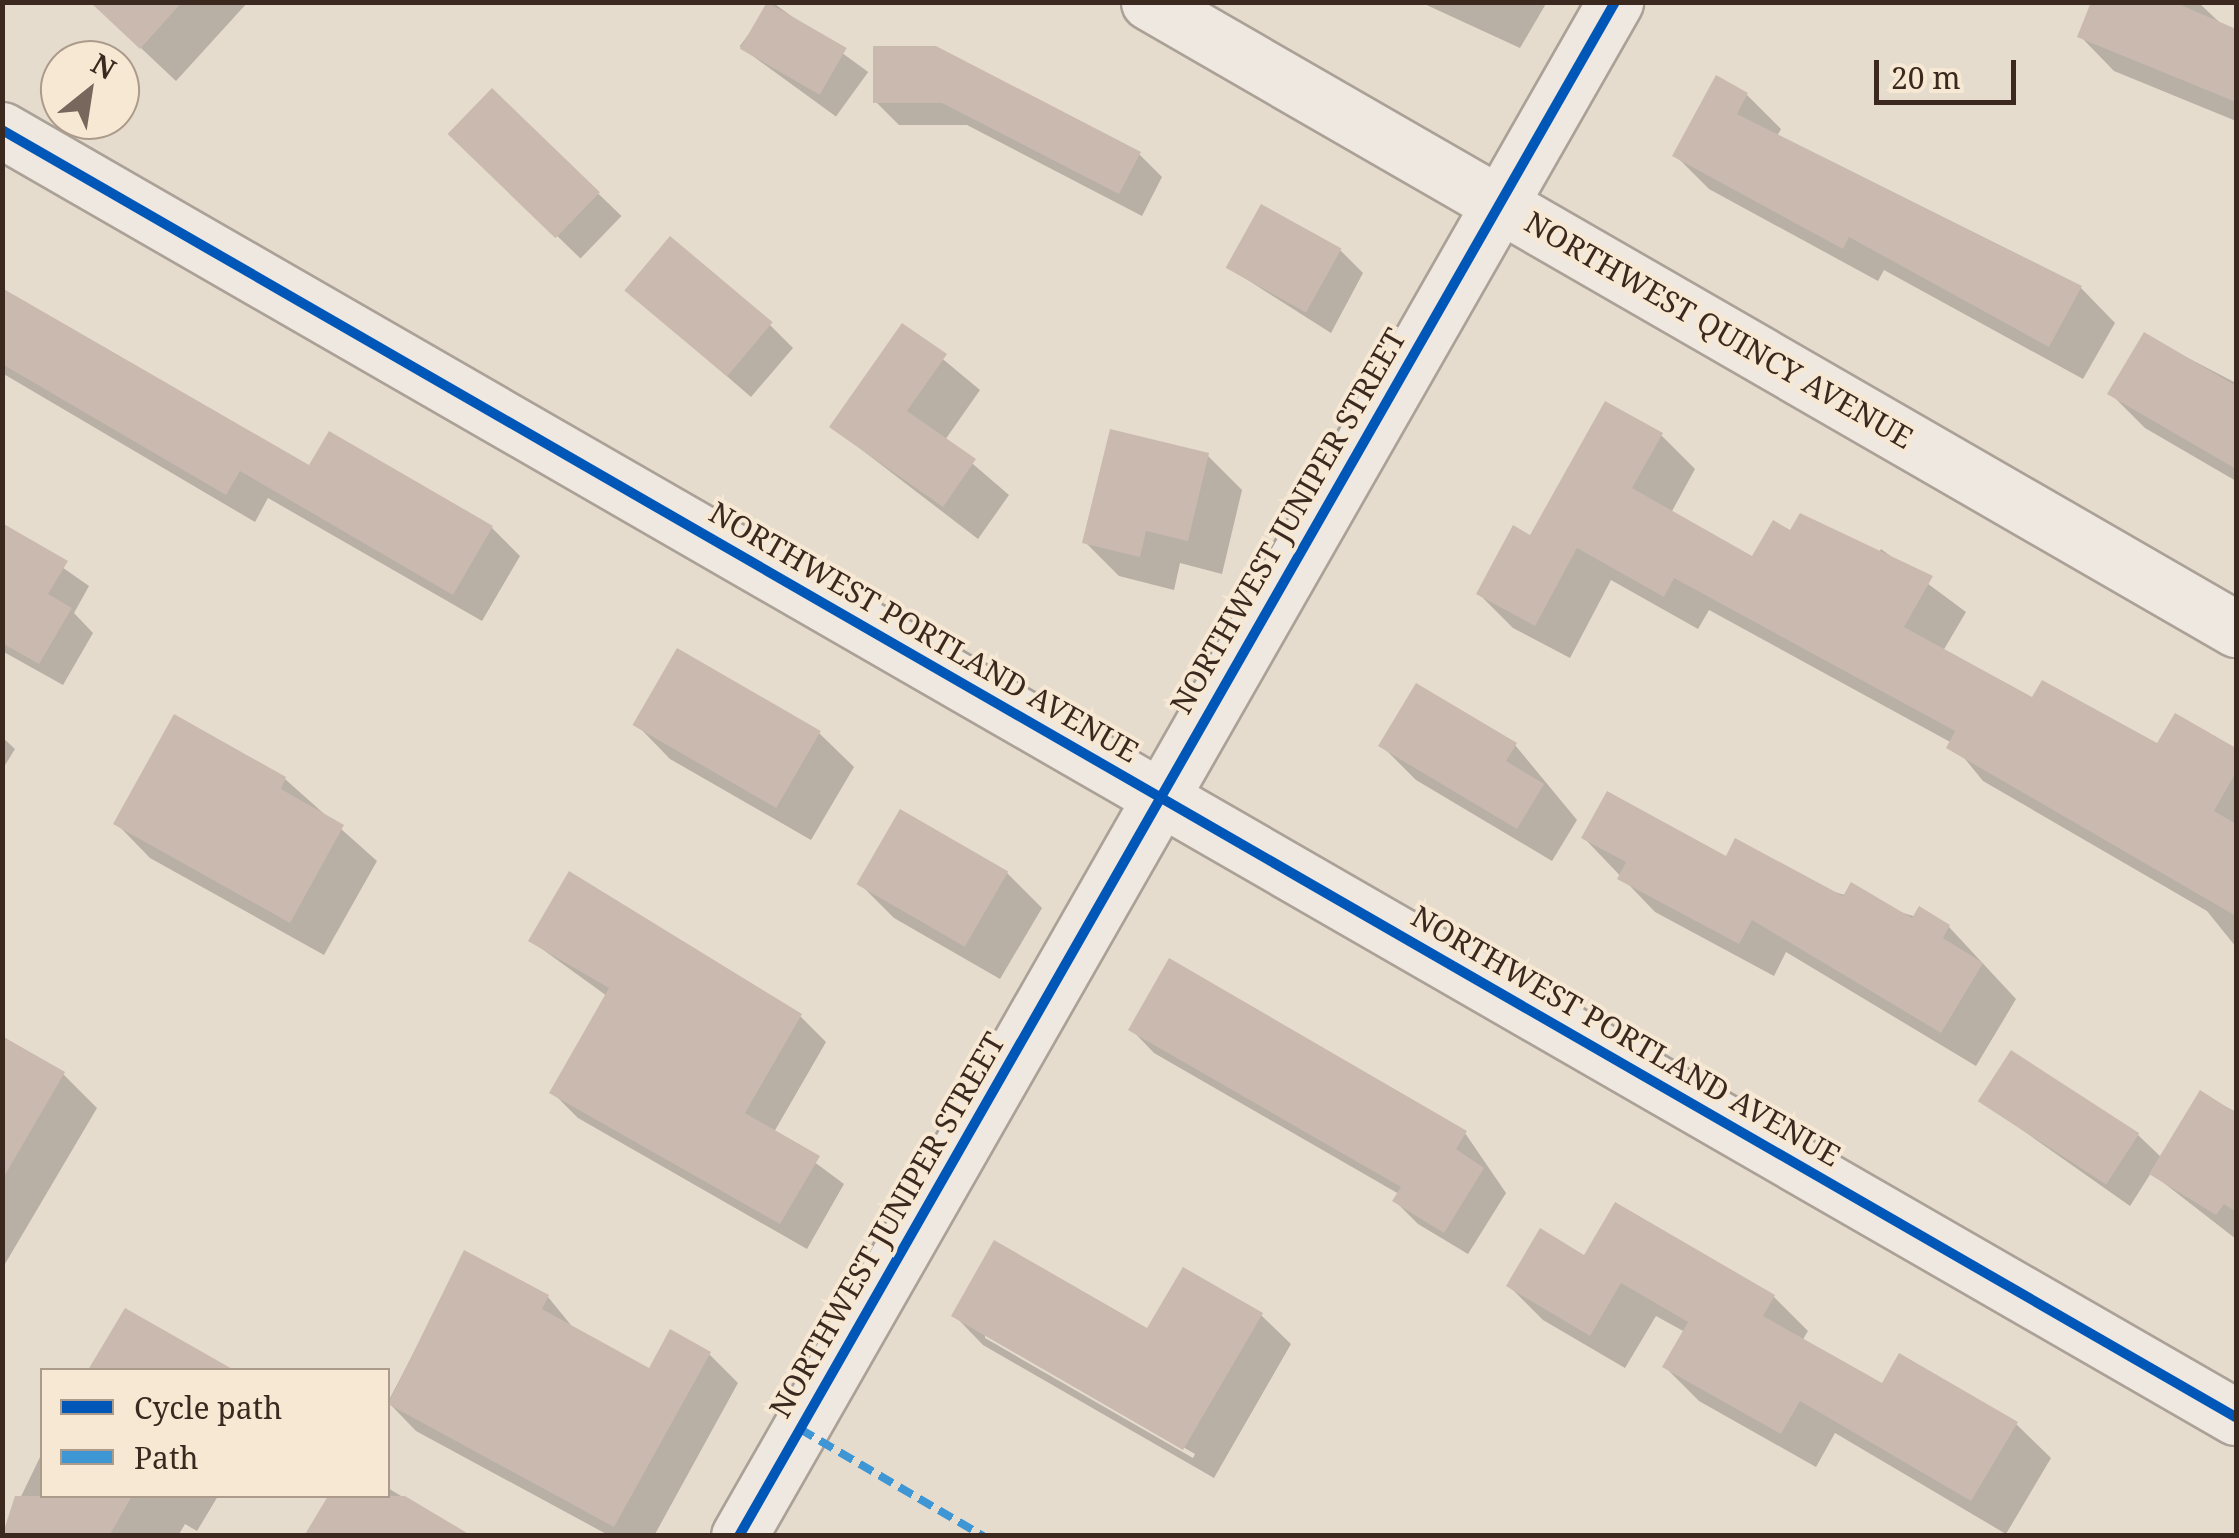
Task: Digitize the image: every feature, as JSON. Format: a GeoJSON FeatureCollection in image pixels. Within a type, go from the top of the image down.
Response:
{"type":"FeatureCollection","features":[{"type":"Feature","properties":{"kind":"street","name":"NORTHWEST QUINCY AVENUE"},"geometry":{"type":"LineString","coordinates":[[1149,2],[2236,629]]}},
{"type":"Feature","properties":{"kind":"street","name":"NORTHWEST JUNIPER STREET"},"geometry":{"type":"LineString","coordinates":[[739,1536],[1615,2]]}},
{"type":"Feature","properties":{"kind":"street","name":"NORTHWEST PORTLAND AVENUE"},"geometry":{"type":"LineString","coordinates":[[2,130],[2236,1417]]}},
{"type":"Feature","properties":{"kind":"building"},"geometry":{"type":"Polygon","coordinates":[[[90,2],[182,2],[140,49],[140,40],[130,40],[90,2]]]}},
{"type":"Feature","properties":{"kind":"building"},"geometry":{"type":"Polygon","coordinates":[[[767,2],[847,48],[820,95],[740,49],[767,2]]]}},
{"type":"Feature","properties":{"kind":"building"},"geometry":{"type":"Polygon","coordinates":[[[2091,2],[2174,2],[2236,29],[2236,102],[2077,37],[2091,2]]]}},
{"type":"Feature","properties":{"kind":"building"},"geometry":{"type":"Polygon","coordinates":[[[873,46],[936,46],[1141,152],[1119,194],[942,103],[873,103],[873,46]]]}},
{"type":"Feature","properties":{"kind":"building"},"geometry":{"type":"Polygon","coordinates":[[[1716,75],[1748,93],[1737,114],[2082,286],[2049,347],[1849,237],[1843,249],[1672,156],[1716,75]]]}},
{"type":"Feature","properties":{"kind":"building"},"geometry":{"type":"Polygon","coordinates":[[[492,88],[600,192],[555,238],[448,134],[492,88]]]}},
{"type":"Feature","properties":{"kind":"building"},"geometry":{"type":"Polygon","coordinates":[[[1261,204],[1341,249],[1306,312],[1226,268],[1261,204]]]}},
{"type":"Feature","properties":{"kind":"building"},"geometry":{"type":"Polygon","coordinates":[[[670,236],[773,322],[727,377],[624,290],[670,236]]]}},
{"type":"Feature","properties":{"kind":"building"},"geometry":{"type":"Polygon","coordinates":[[[2,288],[309,465],[329,431],[493,526],[453,595],[240,471],[226,495],[2,364],[2,288]]]}},
{"type":"Feature","properties":{"kind":"building"},"geometry":{"type":"Polygon","coordinates":[[[902,323],[947,354],[907,411],[976,459],[943,507],[829,427],[902,323]]]}},
{"type":"Feature","properties":{"kind":"building"},"geometry":{"type":"Polygon","coordinates":[[[2144,332],[2236,386],[2236,469],[2107,394],[2144,332]]]}},
{"type":"Feature","properties":{"kind":"building"},"geometry":{"type":"Polygon","coordinates":[[[1605,401],[1663,433],[1632,488],[1752,556],[1773,520],[1790,530],[1800,513],[1933,576],[1904,627],[2032,697],[2042,680],[2157,743],[2175,713],[2236,748],[2236,772],[2214,811],[2236,824],[2236,916],[1946,748],[1955,731],[1674,578],[1664,597],[1577,548],[1535,626],[1476,594],[1513,525],[1530,535],[1605,401]]]}},
{"type":"Feature","properties":{"kind":"building"},"geometry":{"type":"Polygon","coordinates":[[[1110,429],[1209,453],[1188,541],[1146,531],[1140,557],[1082,543],[1110,429]]]}},
{"type":"Feature","properties":{"kind":"building"},"geometry":{"type":"Polygon","coordinates":[[[2,523],[68,561],[48,594],[72,608],[39,664],[2,643],[2,523]]]}},
{"type":"Feature","properties":{"kind":"building"},"geometry":{"type":"Polygon","coordinates":[[[677,648],[821,731],[776,808],[632,725],[677,648]]]}},
{"type":"Feature","properties":{"kind":"building"},"geometry":{"type":"Polygon","coordinates":[[[1416,683],[1517,743],[1506,761],[1544,784],[1517,829],[1378,746],[1416,683]]]}},
{"type":"Feature","properties":{"kind":"building"},"geometry":{"type":"Polygon","coordinates":[[[174,714],[286,777],[281,789],[344,825],[290,923],[113,824],[174,714]]]}},
{"type":"Feature","properties":{"kind":"building"},"geometry":{"type":"Polygon","coordinates":[[[1607,791],[1726,856],[1735,838],[1843,896],[1851,882],[1912,918],[1919,906],[1950,925],[1943,938],[1983,963],[1941,1033],[1752,920],[1739,944],[1617,879],[1626,862],[1581,838],[1607,791]]]}},
{"type":"Feature","properties":{"kind":"building"},"geometry":{"type":"Polygon","coordinates":[[[900,809],[1008,871],[965,947],[856,884],[900,809]]]}},
{"type":"Feature","properties":{"kind":"building"},"geometry":{"type":"Polygon","coordinates":[[[569,871],[802,1014],[745,1113],[820,1156],[780,1224],[549,1093],[609,988],[528,941],[569,871]]]}},
{"type":"Feature","properties":{"kind":"building"},"geometry":{"type":"Polygon","coordinates":[[[1169,958],[1467,1131],[1456,1149],[1484,1168],[1444,1233],[1392,1201],[1401,1187],[1128,1030],[1169,958]]]}},
{"type":"Feature","properties":{"kind":"building"},"geometry":{"type":"Polygon","coordinates":[[[2,1036],[65,1072],[2,1180],[2,1036]]]}},
{"type":"Feature","properties":{"kind":"building"},"geometry":{"type":"Polygon","coordinates":[[[2011,1050],[2139,1133],[2106,1184],[1978,1101],[2011,1050]]]}},
{"type":"Feature","properties":{"kind":"building"},"geometry":{"type":"Polygon","coordinates":[[[2200,1090],[2236,1113],[2236,1212],[2224,1204],[2216,1215],[2149,1174],[2200,1090]]]}},
{"type":"Feature","properties":{"kind":"building"},"geometry":{"type":"Polygon","coordinates":[[[1615,1202],[1775,1295],[1763,1316],[1882,1383],[1899,1353],[2018,1422],[1971,1501],[1800,1401],[1781,1434],[1662,1367],[1688,1322],[1621,1283],[1590,1336],[1506,1286],[1540,1228],[1584,1255],[1615,1202]]]}},
{"type":"Feature","properties":{"kind":"building"},"geometry":{"type":"Polygon","coordinates":[[[994,1240],[1147,1328],[1183,1267],[1263,1313],[1183,1450],[951,1316],[994,1240]]]}},
{"type":"Feature","properties":{"kind":"building"},"geometry":{"type":"Polygon","coordinates":[[[464,1250],[549,1295],[542,1309],[649,1368],[670,1329],[711,1352],[614,1527],[390,1405],[464,1250]]]}},
{"type":"Feature","properties":{"kind":"building"},"geometry":{"type":"Polygon","coordinates":[[[125,1308],[230,1368],[89,1368],[125,1308]]]}},
{"type":"Feature","properties":{"kind":"building"},"geometry":{"type":"Polygon","coordinates":[[[15,1496],[131,1498],[109,1536],[2,1536],[15,1496]]]}},
{"type":"Feature","properties":{"kind":"building"},"geometry":{"type":"Polygon","coordinates":[[[405,1496],[472,1536],[304,1536],[327,1498],[405,1496]]]}},
{"type":"Feature","properties":{"kind":"marked path"},"geometry":{"type":"LineString","coordinates":[[800,1429],[983,1536]]}},
{"type":"Feature","properties":{"kind":"cycle path"},"geometry":{"type":"LineString","coordinates":[[739,1536],[1615,2]]}},
{"type":"Feature","properties":{"kind":"cycle path"},"geometry":{"type":"LineString","coordinates":[[2,130],[2236,1417]]}}]}
